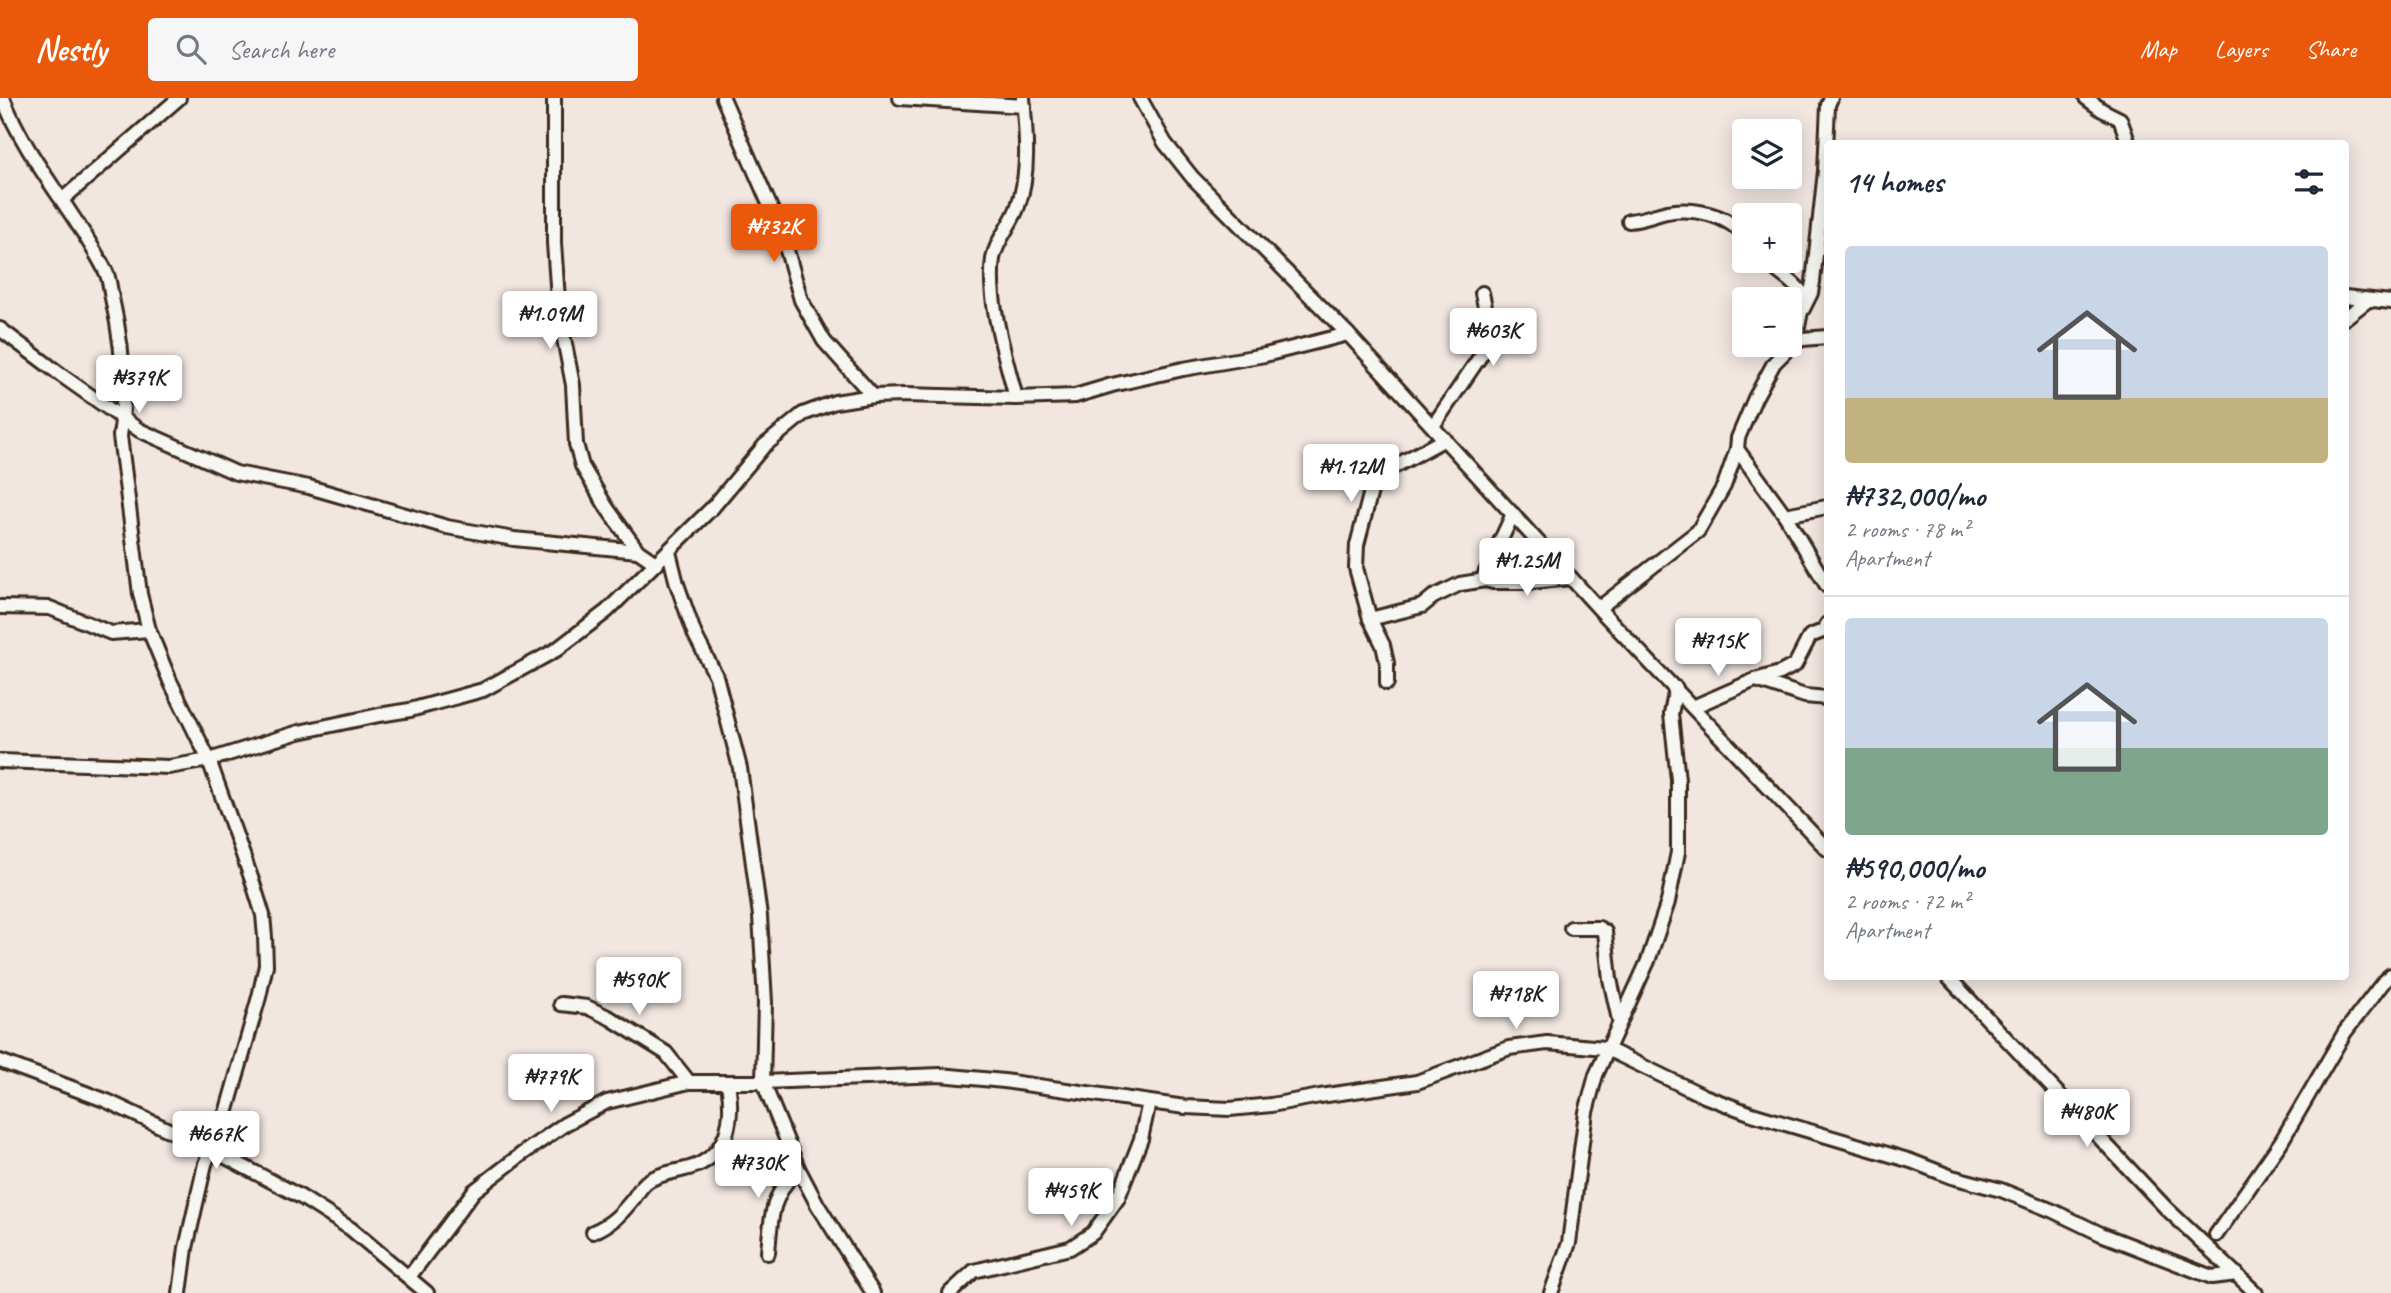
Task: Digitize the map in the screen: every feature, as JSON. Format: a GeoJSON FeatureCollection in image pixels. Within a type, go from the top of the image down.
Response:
{"type":"FeatureCollection","features":[{"type":"Feature","properties":{"kind":"street"},"geometry":{"type":"LineString","coordinates":[[3,98],[6,117],[38,167],[63,199],[107,274],[121,352],[123,419],[120,436],[139,594],[149,629],[170,681],[209,760],[263,915],[266,965],[257,1006],[227,1110],[211,1150],[193,1209],[180,1293]]}},
{"type":"Feature","properties":{"kind":"street"},"geometry":{"type":"LineString","coordinates":[[63,199],[179,98]]}},
{"type":"Feature","properties":{"kind":"street"},"geometry":{"type":"LineString","coordinates":[[554,98],[554,243],[559,313],[573,384],[576,444],[582,466],[607,508],[638,551],[657,564]]}},
{"type":"Feature","properties":{"kind":"street"},"geometry":{"type":"LineString","coordinates":[[723,98],[783,236],[802,300],[824,341],[873,396]]}},
{"type":"Feature","properties":{"kind":"street"},"geometry":{"type":"LineString","coordinates":[[901,98],[1023,102],[1026,167],[1018,206],[993,258],[992,284],[999,329],[1016,398]]}},
{"type":"Feature","properties":{"kind":"street"},"geometry":{"type":"LineString","coordinates":[[1140,98],[1165,143],[1192,177],[1348,334],[1571,578],[1824,846]]}},
{"type":"Feature","properties":{"kind":"street"},"geometry":{"type":"LineString","coordinates":[[1826,140],[1830,98]]}},
{"type":"Feature","properties":{"kind":"street"},"geometry":{"type":"LineString","coordinates":[[2086,98],[2120,120],[2128,140]]}},
{"type":"Feature","properties":{"kind":"street"},"geometry":{"type":"LineString","coordinates":[[1803,309],[1813,282],[1824,180]]}},
{"type":"Feature","properties":{"kind":"street"},"geometry":{"type":"LineString","coordinates":[[1629,221],[1669,212],[1696,211],[1716,216],[1732,224]]}},
{"type":"Feature","properties":{"kind":"street"},"geometry":{"type":"LineString","coordinates":[[1777,273],[1804,296],[1802,313]]}},
{"type":"Feature","properties":{"kind":"street"},"geometry":{"type":"LineString","coordinates":[[1433,426],[1488,345],[1487,316],[1482,293]]}},
{"type":"Feature","properties":{"kind":"street"},"geometry":{"type":"LineString","coordinates":[[2349,298],[2391,302]]}},
{"type":"Feature","properties":{"kind":"street"},"geometry":{"type":"LineString","coordinates":[[2349,315],[2367,301]]}},
{"type":"Feature","properties":{"kind":"street"},"geometry":{"type":"LineString","coordinates":[[0,329],[123,419],[182,451],[236,473],[309,487],[447,527],[514,539],[638,551]]}},
{"type":"Feature","properties":{"kind":"street"},"geometry":{"type":"LineString","coordinates":[[0,761],[169,767],[209,760],[299,732],[410,710],[483,690],[556,650],[607,611],[713,507],[764,446],[803,414],[835,402],[873,396],[904,395],[1016,398],[1075,396],[1112,385],[1265,355],[1348,334]]}},
{"type":"Feature","properties":{"kind":"street"},"geometry":{"type":"LineString","coordinates":[[1802,339],[1824,337]]}},
{"type":"Feature","properties":{"kind":"street"},"geometry":{"type":"LineString","coordinates":[[1599,608],[1698,531],[1724,486],[1737,449],[1738,438],[1761,386],[1780,357]]}},
{"type":"Feature","properties":{"kind":"street"},"geometry":{"type":"LineString","coordinates":[[1387,683],[1383,645],[1370,619],[1356,568],[1357,545],[1371,491],[1378,480],[1386,471],[1445,439]]}},
{"type":"Feature","properties":{"kind":"street"},"geometry":{"type":"LineString","coordinates":[[1737,449],[1785,514],[1824,581]]}},
{"type":"Feature","properties":{"kind":"street"},"geometry":{"type":"LineString","coordinates":[[1785,514],[1824,508]]}},
{"type":"Feature","properties":{"kind":"street"},"geometry":{"type":"LineString","coordinates":[[1485,580],[1484,576],[1513,514]]}},
{"type":"Feature","properties":{"kind":"street"},"geometry":{"type":"LineString","coordinates":[[668,552],[695,635],[716,676],[740,768],[760,916],[765,1002],[763,1082],[798,1168],[817,1204],[873,1293]]}},
{"type":"Feature","properties":{"kind":"street"},"geometry":{"type":"LineString","coordinates":[[1370,619],[1422,606],[1433,597],[1460,584],[1485,580],[1530,582],[1571,578]]}},
{"type":"Feature","properties":{"kind":"street"},"geometry":{"type":"LineString","coordinates":[[0,607],[50,608],[111,633],[149,629]]}},
{"type":"Feature","properties":{"kind":"street"},"geometry":{"type":"LineString","coordinates":[[1693,706],[1795,665],[1810,636],[1824,629]]}},
{"type":"Feature","properties":{"kind":"street"},"geometry":{"type":"LineString","coordinates":[[1755,680],[1805,696],[1824,698]]}},
{"type":"Feature","properties":{"kind":"street"},"geometry":{"type":"LineString","coordinates":[[1551,1293],[1569,1243],[1586,1112],[1596,1075],[1648,961],[1668,902],[1678,852],[1678,780],[1671,714],[1676,688]]}},
{"type":"Feature","properties":{"kind":"street"},"geometry":{"type":"LineString","coordinates":[[1571,928],[1599,928],[1605,932],[1610,978],[1619,1020]]}},
{"type":"Feature","properties":{"kind":"street"},"geometry":{"type":"LineString","coordinates":[[2216,1235],[2281,1142],[2345,1032],[2391,975]]}},
{"type":"Feature","properties":{"kind":"street"},"geometry":{"type":"LineString","coordinates":[[1951,980],[2166,1208],[2256,1293]]}},
{"type":"Feature","properties":{"kind":"street"},"geometry":{"type":"LineString","coordinates":[[561,1004],[587,1007],[610,1018],[666,1053],[689,1082]]}},
{"type":"Feature","properties":{"kind":"street"},"geometry":{"type":"LineString","coordinates":[[409,1278],[474,1191],[522,1154],[565,1124],[607,1102],[689,1082],[940,1075],[1004,1081],[1185,1107],[1230,1109],[1417,1082],[1509,1048],[1547,1044],[1587,1045],[1608,1049],[1704,1096],[1752,1114],[2001,1190],[2101,1234],[2212,1277],[2237,1274]]}},
{"type":"Feature","properties":{"kind":"street"},"geometry":{"type":"LineString","coordinates":[[0,1061],[107,1101],[211,1150],[300,1197],[341,1223],[427,1293]]}},
{"type":"Feature","properties":{"kind":"street"},"geometry":{"type":"LineString","coordinates":[[593,1232],[607,1226],[620,1215],[647,1181],[699,1164],[717,1151],[727,1134],[732,1105],[728,1083]]}},
{"type":"Feature","properties":{"kind":"street"},"geometry":{"type":"LineString","coordinates":[[950,1293],[974,1271],[1070,1248],[1093,1233],[1118,1198],[1141,1139],[1149,1102]]}},
{"type":"Feature","properties":{"kind":"street"},"geometry":{"type":"LineString","coordinates":[[768,1253],[771,1211],[784,1182],[798,1168]]}}]}
